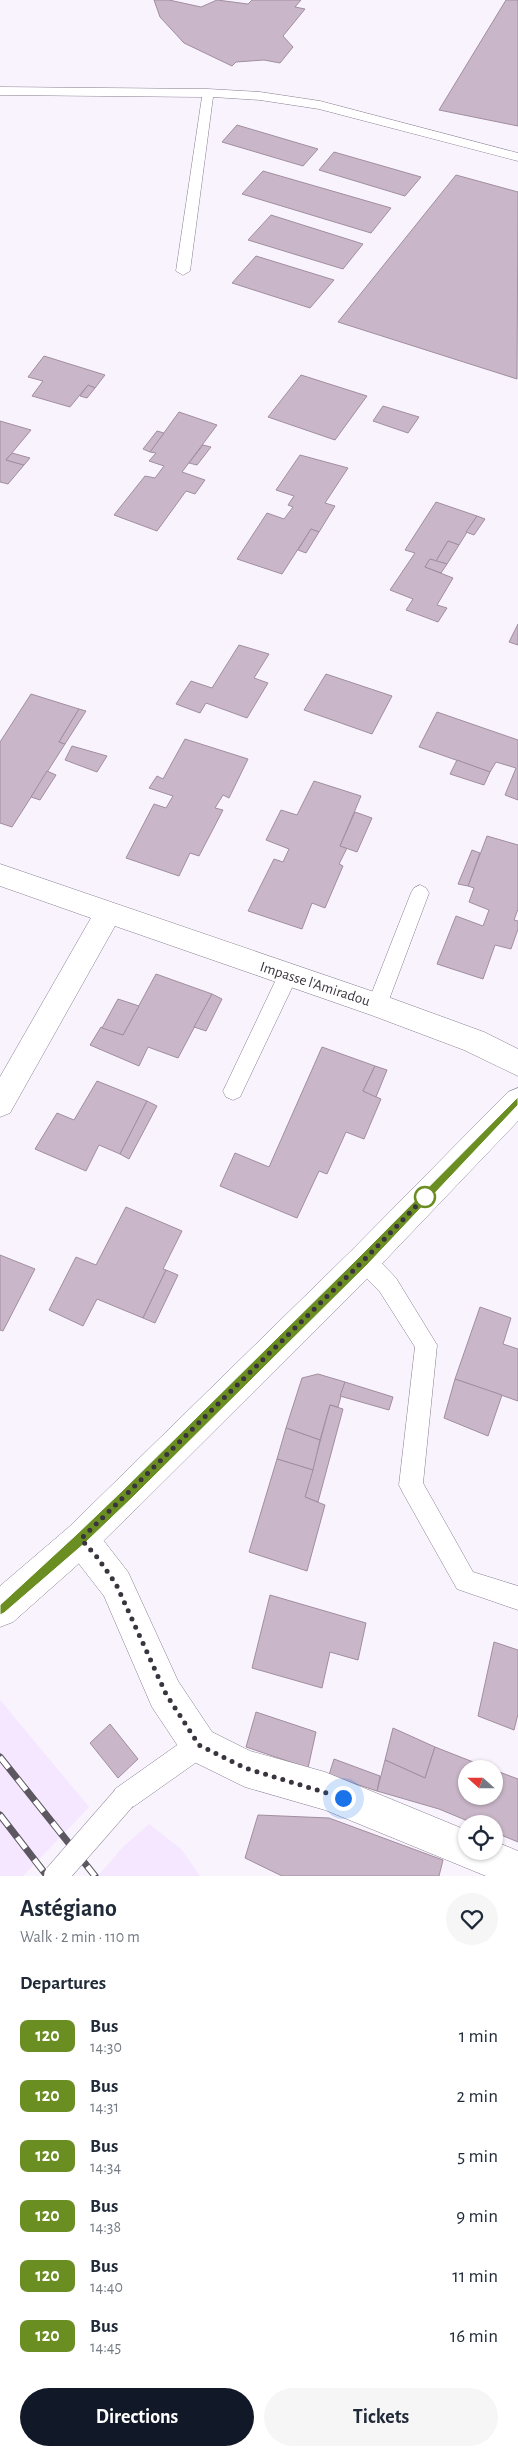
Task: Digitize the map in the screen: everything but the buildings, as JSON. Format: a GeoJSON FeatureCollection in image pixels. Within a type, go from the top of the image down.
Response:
{"type":"FeatureCollection","features":[{"type":"Feature","properties":{"kind":"street","name":"Impasse l'Amiradou"},"geometry":{"type":"LineString","coordinates":[[0,875],[377,1005],[474,1041],[518,1063]]}},
{"type":"Feature","properties":{"kind":"street"},"geometry":{"type":"LineString","coordinates":[[0,1104],[109,912]]}},
{"type":"Feature","properties":{"kind":"street"},"geometry":{"type":"LineString","coordinates":[[7,1604],[81,1539],[364,1260],[518,1102]]}},
{"type":"Feature","properties":{"kind":"street"},"geometry":{"type":"LineString","coordinates":[[81,1539],[97,1557],[116,1584],[166,1694],[199,1745],[245,1768],[325,1791],[458,1846]]}},
{"type":"Feature","properties":{"kind":"street"},"geometry":{"type":"LineString","coordinates":[[494,1860],[518,1870]]}},
{"type":"Feature","properties":{"kind":"lane"},"geometry":{"type":"LineString","coordinates":[[0,91],[208,93],[260,96],[320,105],[518,157]]}},
{"type":"Feature","properties":{"kind":"lane"},"geometry":{"type":"LineString","coordinates":[[183,271],[208,93]]}},
{"type":"Feature","properties":{"kind":"lane"},"geometry":{"type":"LineString","coordinates":[[377,1005],[420,893]]}},
{"type":"Feature","properties":{"kind":"lane"},"geometry":{"type":"LineString","coordinates":[[233,1091],[288,975]]}},
{"type":"Feature","properties":{"kind":"lane"},"geometry":{"type":"LineString","coordinates":[[364,1260],[388,1285],[426,1346],[411,1485],[465,1581],[518,1598]]}},
{"type":"Feature","properties":{"kind":"lane"},"geometry":{"type":"LineString","coordinates":[[56,1876],[124,1798],[199,1745]]}},
{"type":"Feature","properties":{"kind":"shaded area"},"geometry":{"type":"Polygon","coordinates":[[[0,1700],[89,1807],[23,1876],[0,1876],[0,1700]]]}},
{"type":"Feature","properties":{"kind":"shaded area"},"geometry":{"type":"Polygon","coordinates":[[[149,1824],[181,1849],[200,1876],[98,1876],[122,1848],[149,1824]]]}},
{"type":"Feature","properties":{"kind":"railway"},"geometry":{"type":"LineString","coordinates":[[0,1757],[95,1876]]}},
{"type":"Feature","properties":{"kind":"railway"},"geometry":{"type":"LineString","coordinates":[[0,1815],[47,1876]]}},
{"type":"Feature","properties":{"kind":"bus line","name":"120"},"geometry":{"type":"LineString","coordinates":[[0,1609],[14,1599],[81,1539],[127,1494],[364,1260],[477,1146],[518,1101]]}},
{"type":"Feature","properties":{"kind":"route"},"geometry":{"type":"LineString","coordinates":[[343,1798],[245,1768],[199,1745],[166,1694],[116,1584],[97,1557],[81,1539],[364,1260],[425,1197]]}}]}
